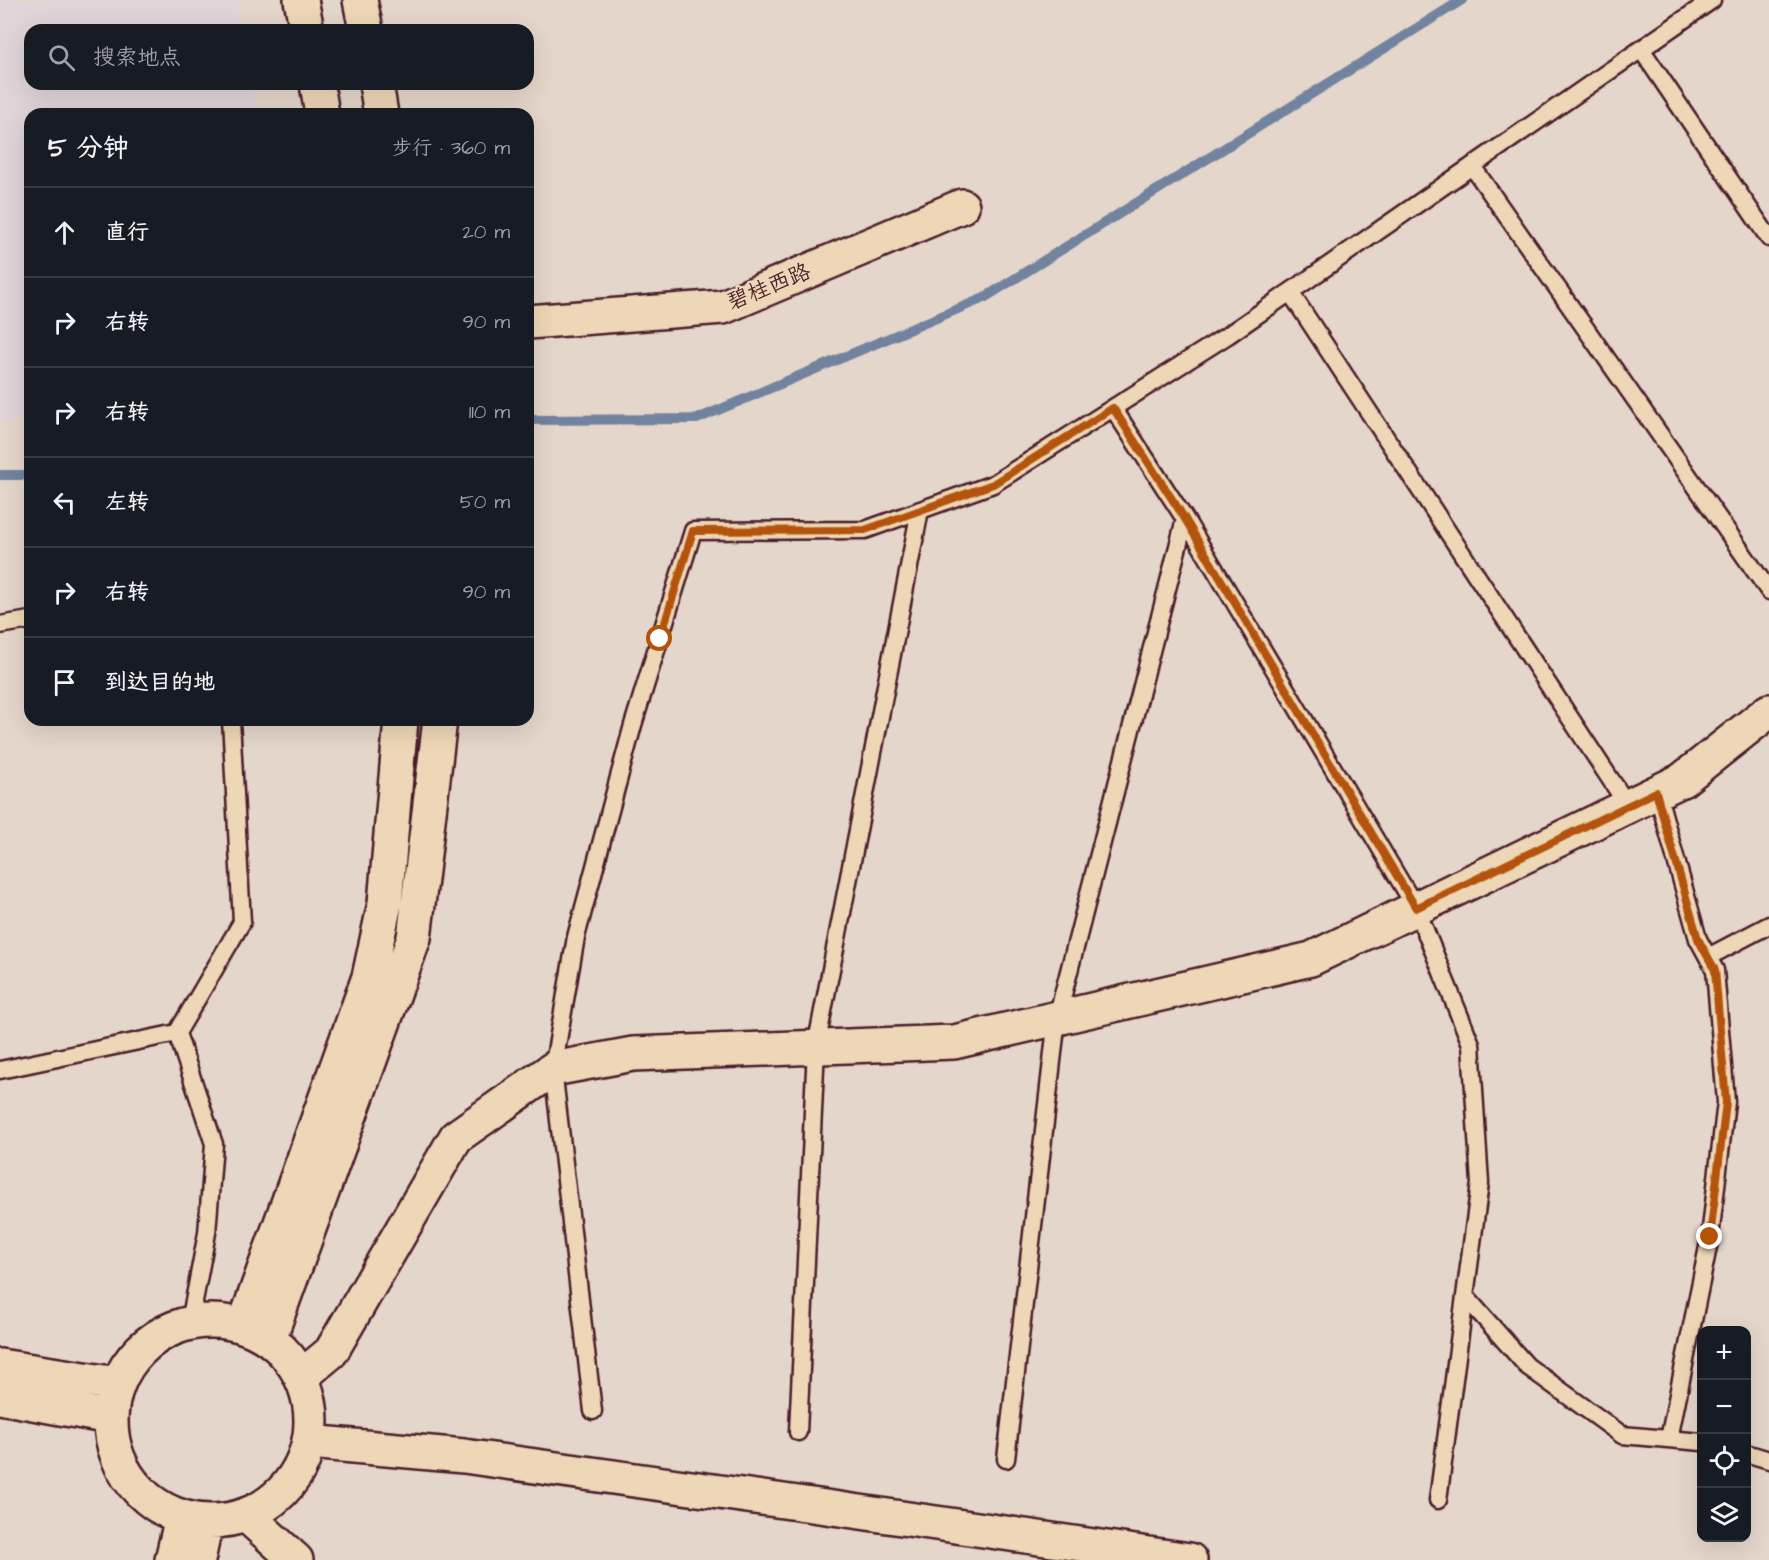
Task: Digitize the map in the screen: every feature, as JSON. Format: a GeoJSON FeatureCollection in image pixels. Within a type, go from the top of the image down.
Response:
{"type":"FeatureCollection","features":[{"type":"Feature","properties":{"kind":"street"},"geometry":{"type":"LineString","coordinates":[[301,0],[306,24]]}},
{"type":"Feature","properties":{"kind":"street"},"geometry":{"type":"LineString","coordinates":[[360,0],[365,24]]}},
{"type":"Feature","properties":{"kind":"street"},"geometry":{"type":"LineString","coordinates":[[318,90],[321,108]]}},
{"type":"Feature","properties":{"kind":"street"},"geometry":{"type":"LineString","coordinates":[[377,90],[380,108]]}},
{"type":"Feature","properties":{"kind":"street","name":"碧桂西路"},"geometry":{"type":"LineString","coordinates":[[534,322],[723,307],[962,206]]}},
{"type":"Feature","properties":{"kind":"street"},"geometry":{"type":"LineString","coordinates":[[301,1377],[331,1352],[456,1137],[552,1069],[633,1054],[954,1042],[1311,959],[1682,780],[1769,711]]}},
{"type":"Feature","properties":{"kind":"street"},"geometry":{"type":"LineString","coordinates":[[257,1332],[369,977],[385,903],[400,726]]}},
{"type":"Feature","properties":{"kind":"street"},"geometry":{"type":"LineString","coordinates":[[257,1332],[414,938],[439,726]]}},
{"type":"Feature","properties":{"kind":"street"},"geometry":{"type":"LineString","coordinates":[[218,1320],[257,1332],[288,1356],[301,1377],[310,1409],[309,1442],[297,1473],[275,1498],[246,1515],[227,1521],[194,1520],[152,1503],[129,1479],[114,1449],[110,1417],[117,1384],[134,1356],[159,1334],[190,1322],[218,1320]]}},
{"type":"Feature","properties":{"kind":"street"},"geometry":{"type":"LineString","coordinates":[[0,1366],[117,1384]]}},
{"type":"Feature","properties":{"kind":"street"},"geometry":{"type":"LineString","coordinates":[[0,1397],[110,1417]]}},
{"type":"Feature","properties":{"kind":"street"},"geometry":{"type":"LineString","coordinates":[[309,1442],[464,1456],[1190,1560]]}},
{"type":"Feature","properties":{"kind":"street"},"geometry":{"type":"LineString","coordinates":[[246,1515],[297,1560]]}},
{"type":"Feature","properties":{"kind":"street"},"geometry":{"type":"LineString","coordinates":[[172,1560],[194,1520]]}},
{"type":"Feature","properties":{"kind":"street"},"geometry":{"type":"LineString","coordinates":[[194,1520],[198,1560]]}},
{"type":"Feature","properties":{"kind":"lane"},"geometry":{"type":"LineString","coordinates":[[593,1411],[552,1069],[576,937],[633,725],[693,531],[865,530],[993,484],[1228,335],[1712,0]]}},
{"type":"Feature","properties":{"kind":"lane"},"geometry":{"type":"LineString","coordinates":[[1641,49],[1769,238]]}},
{"type":"Feature","properties":{"kind":"lane"},"geometry":{"type":"LineString","coordinates":[[1472,166],[1769,591]]}},
{"type":"Feature","properties":{"kind":"lane"},"geometry":{"type":"LineString","coordinates":[[1290,292],[1628,806]]}},
{"type":"Feature","properties":{"kind":"lane"},"geometry":{"type":"LineString","coordinates":[[1113,408],[1185,519],[1416,908],[1471,1044],[1480,1184],[1438,1500]]}},
{"type":"Feature","properties":{"kind":"lane"},"geometry":{"type":"LineString","coordinates":[[798,1432],[816,1047],[920,510]]}},
{"type":"Feature","properties":{"kind":"lane"},"geometry":{"type":"LineString","coordinates":[[1006,1459],[1057,1018],[1185,519]]}},
{"type":"Feature","properties":{"kind":"lane"},"geometry":{"type":"LineString","coordinates":[[0,625],[24,621]]}},
{"type":"Feature","properties":{"kind":"lane"},"geometry":{"type":"LineString","coordinates":[[0,1070],[177,1034],[242,922],[231,726]]}},
{"type":"Feature","properties":{"kind":"lane"},"geometry":{"type":"LineString","coordinates":[[1656,792],[1698,939],[1715,970],[1726,1102],[1710,1237],[1669,1439]]}},
{"type":"Feature","properties":{"kind":"lane"},"geometry":{"type":"LineString","coordinates":[[1708,957],[1769,925]]}},
{"type":"Feature","properties":{"kind":"lane"},"geometry":{"type":"LineString","coordinates":[[177,1034],[214,1144],[207,1233],[190,1322]]}},
{"type":"Feature","properties":{"kind":"lane"},"geometry":{"type":"LineString","coordinates":[[1465,1296],[1527,1366],[1622,1435],[1697,1442]]}},
{"type":"Feature","properties":{"kind":"lane"},"geometry":{"type":"LineString","coordinates":[[1751,1455],[1769,1460]]}},
{"type":"Feature","properties":{"kind":"shaded area"},"geometry":{"type":"Polygon","coordinates":[[[0,0],[237,0],[241,24],[24,24],[24,90],[253,90],[257,108],[24,108],[24,419],[0,421],[0,0]]]}},
{"type":"Feature","properties":{"kind":"waterway"},"geometry":{"type":"LineString","coordinates":[[534,420],[697,419],[984,298],[1462,0]]}},
{"type":"Feature","properties":{"kind":"waterway"},"geometry":{"type":"LineString","coordinates":[[0,475],[24,475]]}},
{"type":"Feature","properties":{"kind":"route"},"geometry":{"type":"LineString","coordinates":[[660,639],[693,531],[865,530],[993,484],[1113,408],[1185,519],[1416,908],[1656,792],[1698,939],[1715,970],[1726,1102],[1710,1237]]}}]}
